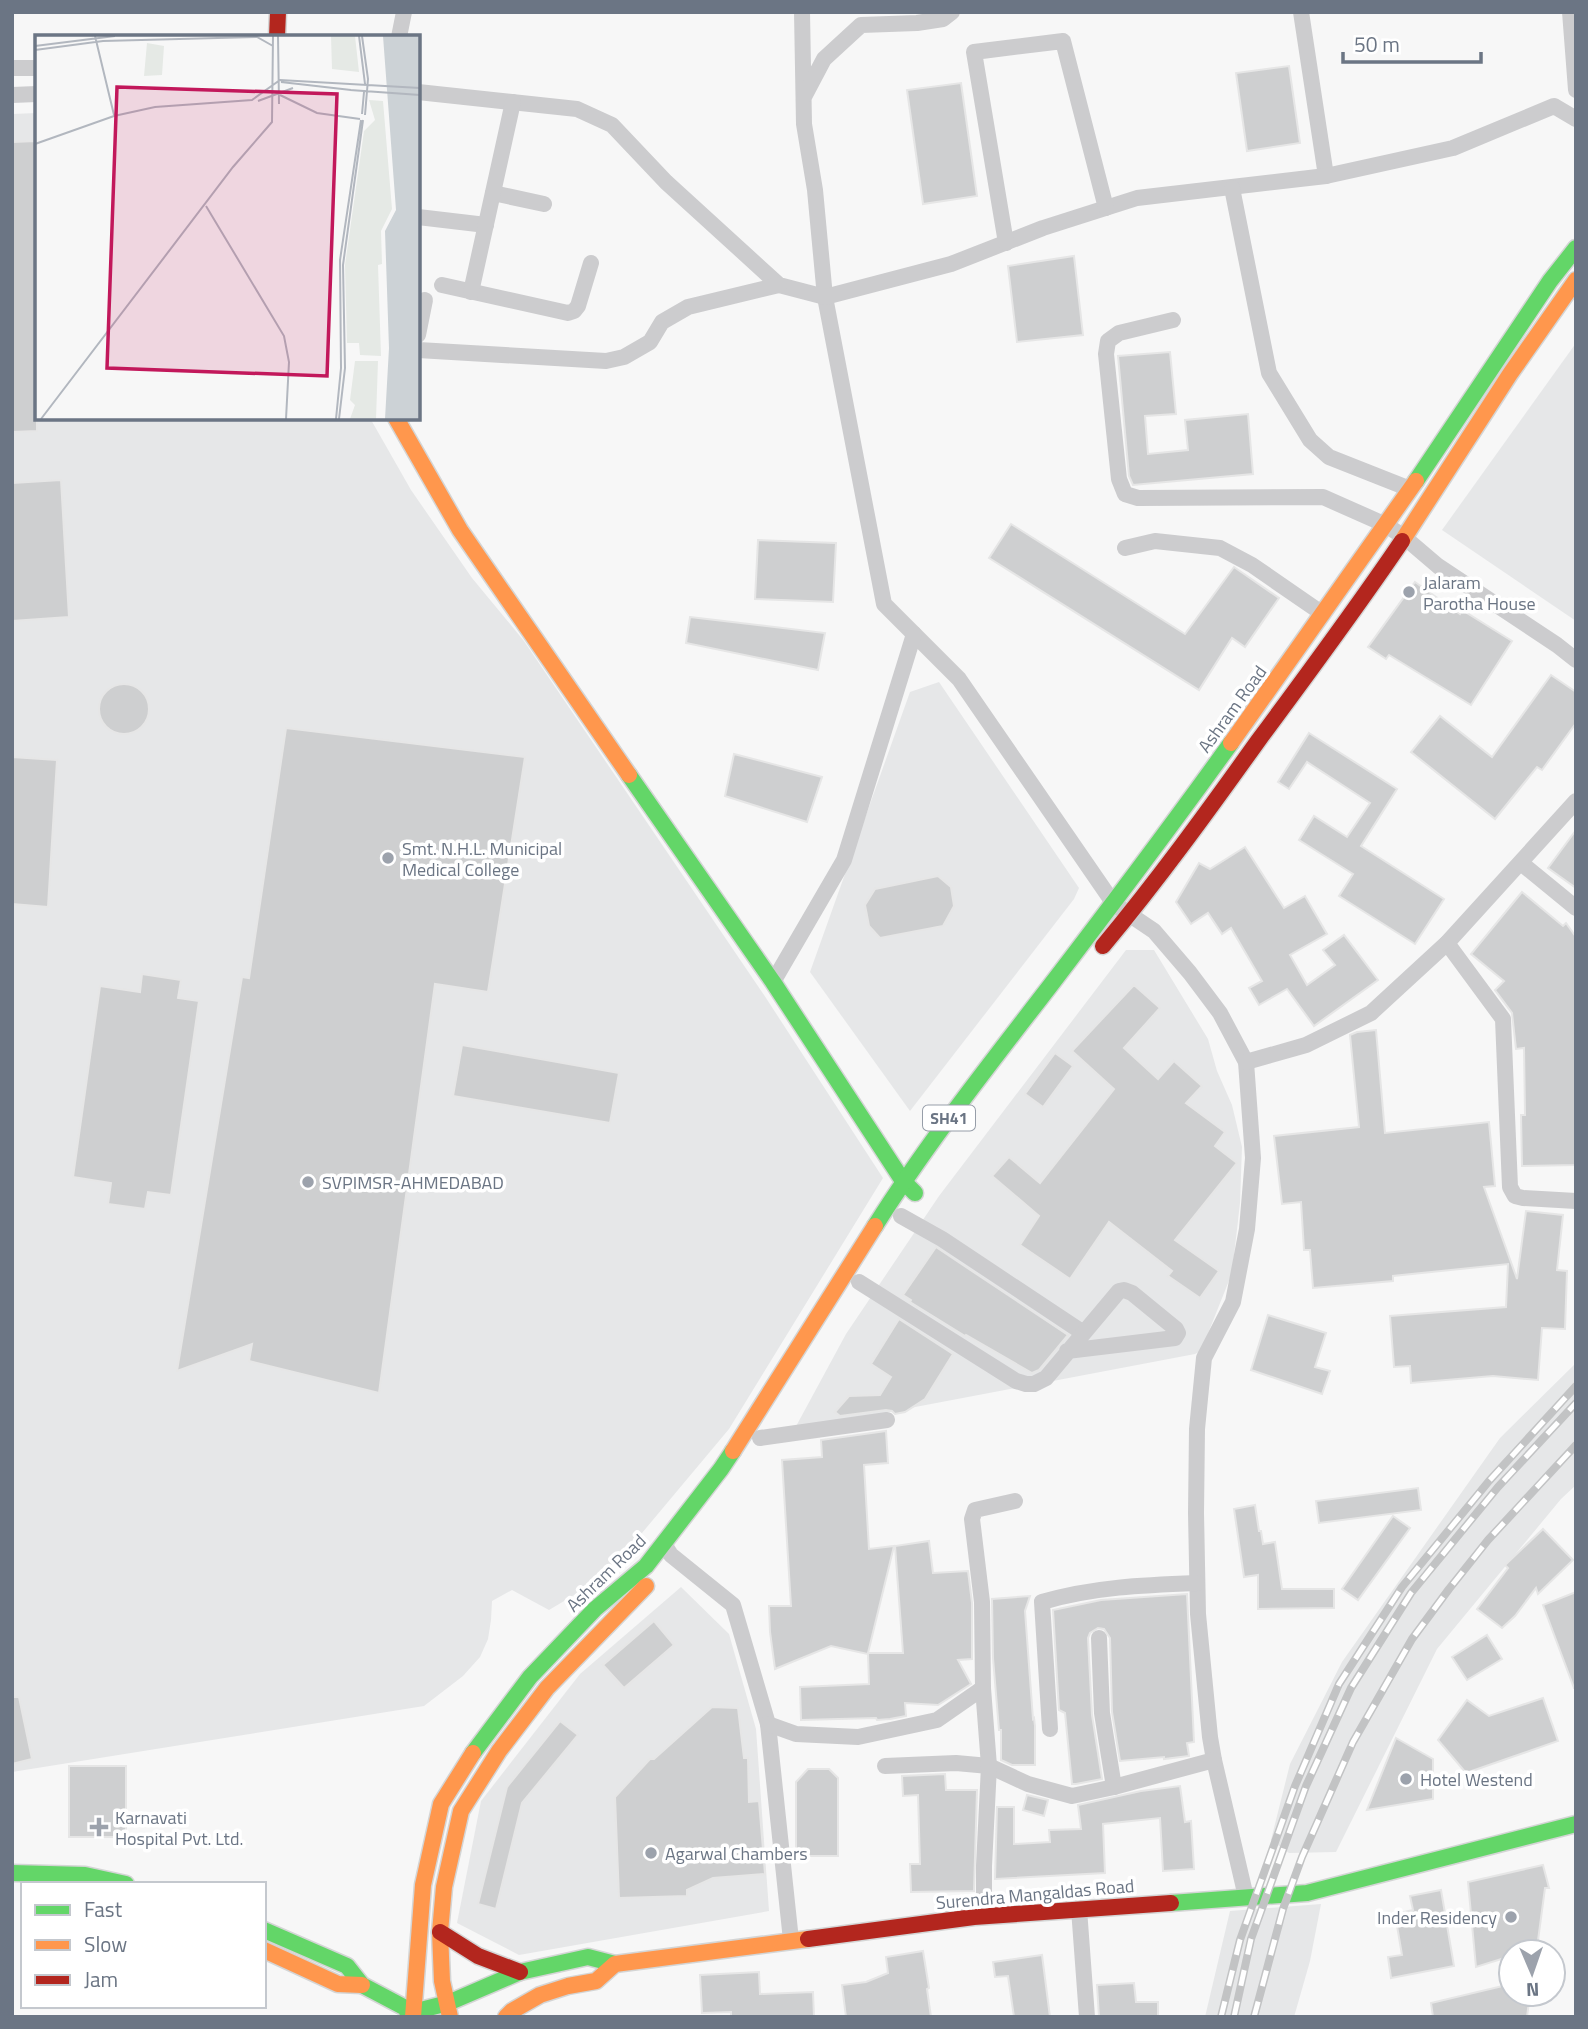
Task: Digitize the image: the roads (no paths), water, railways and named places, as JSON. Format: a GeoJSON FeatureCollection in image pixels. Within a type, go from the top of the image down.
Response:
{"type":"FeatureCollection","features":[{"type":"Feature","properties":{"kind":"main road"},"geometry":{"type":"LineString","coordinates":[[277,35],[278,12]]}},
{"type":"Feature","properties":{"kind":"main road","name":"Ashram Road"},"geometry":{"type":"LineString","coordinates":[[449,2010],[442,1981],[440,1932],[444,1887],[461,1811],[499,1751],[547,1688],[656,1576],[668,1549],[909,1187],[972,1086],[1114,904],[1386,525],[1487,374],[1576,248]]}},
{"type":"Feature","properties":{"kind":"main road"},"geometry":{"type":"LineString","coordinates":[[1096,954],[1213,805],[1404,537],[1504,383],[1576,280]]}},
{"type":"Feature","properties":{"kind":"main road"},"geometry":{"type":"LineString","coordinates":[[397,420],[460,530],[773,982],[909,1187]]}},
{"type":"Feature","properties":{"kind":"main road","name":"Ashram Road"},"geometry":{"type":"LineString","coordinates":[[897,1221],[909,1187],[943,1154]]}},
{"type":"Feature","properties":{"kind":"main road"},"geometry":{"type":"LineString","coordinates":[[848,1299],[863,1276]]}},
{"type":"Feature","properties":{"kind":"main road"},"geometry":{"type":"LineString","coordinates":[[740,1469],[775,1415]]}},
{"type":"Feature","properties":{"kind":"main road","name":"Ashram Road"},"geometry":{"type":"LineString","coordinates":[[411,2015],[423,1885],[441,1804],[481,1741],[530,1677],[595,1609],[668,1549],[726,1488]]}},
{"type":"Feature","properties":{"kind":"main road","name":"Surendra Mangaldas Road"},"geometry":{"type":"LineString","coordinates":[[506,2017],[540,1995],[596,1981],[615,1964],[984,1916],[1307,1893],[1576,1824]]}},
{"type":"Feature","properties":{"kind":"main road"},"geometry":{"type":"LineString","coordinates":[[12,1873],[85,1875],[117,1882]]}},
{"type":"Feature","properties":{"kind":"main road"},"geometry":{"type":"LineString","coordinates":[[266,1931],[347,1966],[362,1985],[411,2015],[449,2010],[520,1972],[588,1957],[615,1964]]}},
{"type":"Feature","properties":{"kind":"main road"},"geometry":{"type":"LineString","coordinates":[[440,1932],[462,1948],[489,1962],[520,1972]]}},
{"type":"Feature","properties":{"kind":"main road"},"geometry":{"type":"LineString","coordinates":[[266,1951],[338,1984],[362,1985]]}},
{"type":"Feature","properties":{"kind":"street"},"geometry":{"type":"LineString","coordinates":[[399,35],[404,12]]}},
{"type":"Feature","properties":{"kind":"street"},"geometry":{"type":"LineString","coordinates":[[802,12],[804,124],[815,190],[825,297],[884,604],[959,679],[1114,904],[1154,931],[1190,973],[1220,1013],[1246,1062],[1253,1158],[1247,1229],[1233,1302],[1204,1358],[1197,1429],[1196,1583],[1213,1760],[1246,1897]]}},
{"type":"Feature","properties":{"kind":"street"},"geometry":{"type":"LineString","coordinates":[[804,97],[824,59],[861,25],[917,23],[943,19],[951,12]]}},
{"type":"Feature","properties":{"kind":"street"},"geometry":{"type":"LineString","coordinates":[[1301,12],[1326,176]]}},
{"type":"Feature","properties":{"kind":"street"},"geometry":{"type":"LineString","coordinates":[[420,92],[578,109],[612,125],[666,182],[779,285],[825,297],[951,264],[1044,228],[1137,198],[1326,176],[1453,148],[1554,106],[1572,117],[1576,92],[1570,12]]}},
{"type":"Feature","properties":{"kind":"street"},"geometry":{"type":"LineString","coordinates":[[1006,243],[974,52],[1063,41],[1106,208]]}},
{"type":"Feature","properties":{"kind":"street"},"geometry":{"type":"LineString","coordinates":[[12,68],[35,68]]}},
{"type":"Feature","properties":{"kind":"street"},"geometry":{"type":"LineString","coordinates":[[12,94],[35,94]]}},
{"type":"Feature","properties":{"kind":"street"},"geometry":{"type":"LineString","coordinates":[[471,292],[513,102]]}},
{"type":"Feature","properties":{"kind":"street"},"geometry":{"type":"LineString","coordinates":[[1232,188],[1269,373],[1310,440],[1329,457],[1410,489]]}},
{"type":"Feature","properties":{"kind":"street"},"geometry":{"type":"LineString","coordinates":[[493,193],[544,204]]}},
{"type":"Feature","properties":{"kind":"street"},"geometry":{"type":"LineString","coordinates":[[420,216],[486,225]]}},
{"type":"Feature","properties":{"kind":"street"},"geometry":{"type":"LineString","coordinates":[[442,285],[568,313],[578,306],[590,263]]}},
{"type":"Feature","properties":{"kind":"street"},"geometry":{"type":"LineString","coordinates":[[420,350],[606,361],[624,356],[650,342],[662,322],[688,307],[779,285]]}},
{"type":"Feature","properties":{"kind":"street"},"geometry":{"type":"LineString","coordinates":[[420,325],[425,300]]}},
{"type":"Feature","properties":{"kind":"street"},"geometry":{"type":"LineString","coordinates":[[1174,320],[1119,333],[1108,341],[1106,354],[1119,479],[1125,494],[1139,498],[1323,497],[1386,525],[1438,566],[1558,645],[1576,660]]}},
{"type":"Feature","properties":{"kind":"street"},"geometry":{"type":"LineString","coordinates":[[1125,548],[1155,541],[1220,548],[1252,565],[1323,614]]}},
{"type":"Feature","properties":{"kind":"street"},"geometry":{"type":"LineString","coordinates":[[773,982],[844,860],[914,634]]}},
{"type":"Feature","properties":{"kind":"street"},"geometry":{"type":"LineString","coordinates":[[1246,1062],[1306,1045],[1371,1013],[1447,943],[1576,801]]}},
{"type":"Feature","properties":{"kind":"street"},"geometry":{"type":"LineString","coordinates":[[1521,863],[1576,908]]}},
{"type":"Feature","properties":{"kind":"street"},"geometry":{"type":"LineString","coordinates":[[1447,943],[1503,1019],[1510,1187],[1515,1196],[1523,1198],[1576,1201]]}},
{"type":"Feature","properties":{"kind":"street"},"geometry":{"type":"LineString","coordinates":[[897,1221],[942,1239],[1082,1332]]}},
{"type":"Feature","properties":{"kind":"street"},"geometry":{"type":"LineString","coordinates":[[863,1276],[1016,1381],[1026,1384],[1042,1381],[1082,1332],[1115,1294],[1124,1290],[1132,1293],[1176,1329],[1178,1336],[1067,1351]]}},
{"type":"Feature","properties":{"kind":"street"},"geometry":{"type":"LineString","coordinates":[[760,1438],[887,1420]]}},
{"type":"Feature","properties":{"kind":"street"},"geometry":{"type":"LineString","coordinates":[[984,1916],[989,1766],[983,1688],[982,1602],[972,1519],[975,1510],[1015,1501]]}},
{"type":"Feature","properties":{"kind":"street"},"geometry":{"type":"LineString","coordinates":[[668,1549],[733,1605],[768,1724],[791,1940]]}},
{"type":"Feature","properties":{"kind":"street"},"geometry":{"type":"LineString","coordinates":[[1050,1729],[1042,1602],[1072,1593],[1131,1585],[1196,1583]]}},
{"type":"Feature","properties":{"kind":"street"},"geometry":{"type":"LineString","coordinates":[[1099,1638],[1102,1713],[1114,1787]]}},
{"type":"Feature","properties":{"kind":"street"},"geometry":{"type":"LineString","coordinates":[[768,1724],[796,1734],[858,1737],[937,1720],[983,1688]]}},
{"type":"Feature","properties":{"kind":"street"},"geometry":{"type":"LineString","coordinates":[[885,1766],[956,1763],[989,1766],[1028,1784],[1072,1797],[1213,1760]]}},
{"type":"Feature","properties":{"kind":"street"},"geometry":{"type":"LineString","coordinates":[[1079,1909],[1087,2017]]}},
{"type":"Feature","properties":{"kind":"railway"},"geometry":{"type":"LineString","coordinates":[[1221,2017],[1240,1940],[1295,1786],[1339,1684],[1402,1587],[1489,1481],[1576,1386]]}},
{"type":"Feature","properties":{"kind":"railway"},"geometry":{"type":"LineString","coordinates":[[1234,2017],[1251,1939],[1306,1786],[1351,1688],[1411,1593],[1498,1487],[1576,1403]]}},
{"type":"Feature","properties":{"kind":"railway"},"geometry":{"type":"LineString","coordinates":[[1254,2017],[1283,1909],[1302,1857],[1353,1742],[1412,1639],[1449,1589],[1488,1540],[1576,1445]]}},
{"type":"Feature","properties":{"kind":"place","name":"Jalaram Parotha House"},"geometry":{"type":"Point","coordinates":[1409,592]}},
{"type":"Feature","properties":{"kind":"place","name":"Smt. N.H.L. Municipal Medical College"},"geometry":{"type":"Point","coordinates":[388,858]}},
{"type":"Feature","properties":{"kind":"place","name":"SVPIMSR-AHMEDABAD"},"geometry":{"type":"Point","coordinates":[308,1182]}},
{"type":"Feature","properties":{"kind":"place","name":"Hotel Westend"},"geometry":{"type":"Point","coordinates":[1406,1779]}},
{"type":"Feature","properties":{"kind":"place","name":"Karnavati Hospital Pvt. Ltd."},"geometry":{"type":"Point","coordinates":[99,1827]}},
{"type":"Feature","properties":{"kind":"place","name":"Agarwal Chambers"},"geometry":{"type":"Point","coordinates":[651,1853]}},
{"type":"Feature","properties":{"kind":"place","name":"Inder Residency"},"geometry":{"type":"Point","coordinates":[1511,1917]}}]}
